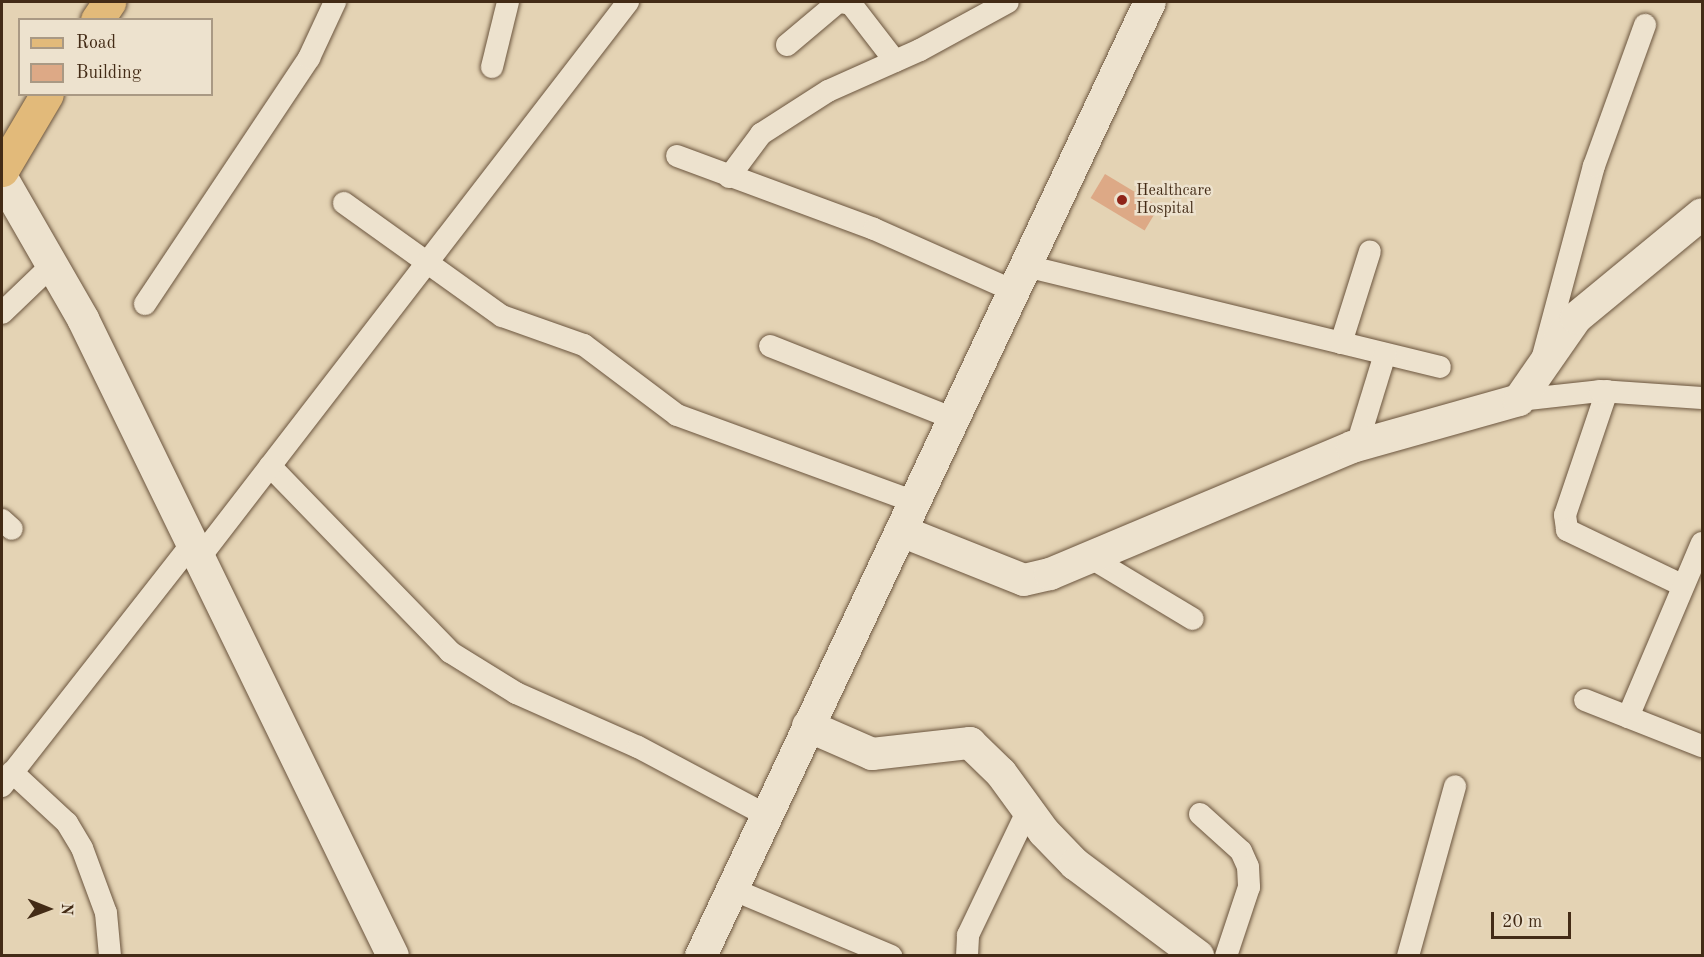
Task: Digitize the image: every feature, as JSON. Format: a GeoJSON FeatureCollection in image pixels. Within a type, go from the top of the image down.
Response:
{"type":"FeatureCollection","features":[{"type":"Feature","properties":{"kind":"main road"},"geometry":{"type":"LineString","coordinates":[[98,18],[110,2]]}},
{"type":"Feature","properties":{"kind":"main road"},"geometry":{"type":"LineString","coordinates":[[701,956],[1150,2]]}},
{"type":"Feature","properties":{"kind":"main road"},"geometry":{"type":"LineString","coordinates":[[2,170],[46,96]]}},
{"type":"Feature","properties":{"kind":"main road"},"geometry":{"type":"LineString","coordinates":[[2,178],[83,319],[197,549],[393,956]]}},
{"type":"Feature","properties":{"kind":"main road"},"geometry":{"type":"LineString","coordinates":[[901,531],[1024,580],[1088,556],[1357,445],[1510,403],[1539,371],[1576,318],[1702,214]]}},
{"type":"Feature","properties":{"kind":"main road"},"geometry":{"type":"LineString","coordinates":[[808,726],[872,754],[970,743],[1001,773],[1028,810],[1074,864],[1198,956]]}},
{"type":"Feature","properties":{"kind":"street"},"geometry":{"type":"LineString","coordinates":[[145,304],[309,58],[335,2]]}},
{"type":"Feature","properties":{"kind":"street"},"geometry":{"type":"LineString","coordinates":[[492,67],[508,2]]}},
{"type":"Feature","properties":{"kind":"street"},"geometry":{"type":"LineString","coordinates":[[110,956],[106,913],[82,848],[67,823],[7,779],[197,549],[270,466],[628,2]]}},
{"type":"Feature","properties":{"kind":"street"},"geometry":{"type":"LineString","coordinates":[[787,45],[839,2],[851,4],[895,61]]}},
{"type":"Feature","properties":{"kind":"street"},"geometry":{"type":"LineString","coordinates":[[729,177],[761,134],[828,91],[895,61],[1008,2]]}},
{"type":"Feature","properties":{"kind":"street"},"geometry":{"type":"LineString","coordinates":[[1539,371],[1594,166],[1645,25]]}},
{"type":"Feature","properties":{"kind":"street"},"geometry":{"type":"LineString","coordinates":[[677,156],[874,229],[1020,278],[1341,343],[1440,367]]}},
{"type":"Feature","properties":{"kind":"street"},"geometry":{"type":"LineString","coordinates":[[344,203],[501,316],[569,336],[677,415],[915,502]]}},
{"type":"Feature","properties":{"kind":"street"},"geometry":{"type":"LineString","coordinates":[[1341,343],[1370,251]]}},
{"type":"Feature","properties":{"kind":"street"},"geometry":{"type":"LineString","coordinates":[[2,313],[52,265]]}},
{"type":"Feature","properties":{"kind":"street"},"geometry":{"type":"LineString","coordinates":[[770,346],[954,419]]}},
{"type":"Feature","properties":{"kind":"street"},"geometry":{"type":"LineString","coordinates":[[1357,445],[1385,354]]}},
{"type":"Feature","properties":{"kind":"street"},"geometry":{"type":"LineString","coordinates":[[1510,403],[1607,391],[1702,398]]}},
{"type":"Feature","properties":{"kind":"street"},"geometry":{"type":"LineString","coordinates":[[1607,391],[1565,515],[1567,530],[1682,585]]}},
{"type":"Feature","properties":{"kind":"street"},"geometry":{"type":"LineString","coordinates":[[270,466],[450,652],[516,693],[638,747],[766,815]]}},
{"type":"Feature","properties":{"kind":"street"},"geometry":{"type":"LineString","coordinates":[[1628,717],[1682,585],[1702,543]]}},
{"type":"Feature","properties":{"kind":"street"},"geometry":{"type":"LineString","coordinates":[[1088,556],[1192,619]]}},
{"type":"Feature","properties":{"kind":"street"},"geometry":{"type":"LineString","coordinates":[[1585,700],[1702,746]]}},
{"type":"Feature","properties":{"kind":"street"},"geometry":{"type":"LineString","coordinates":[[1407,956],[1455,786]]}},
{"type":"Feature","properties":{"kind":"street"},"geometry":{"type":"LineString","coordinates":[[967,956],[968,935],[1028,810]]}},
{"type":"Feature","properties":{"kind":"street"},"geometry":{"type":"LineString","coordinates":[[1200,814],[1241,851],[1248,867],[1249,887],[1226,956]]}},
{"type":"Feature","properties":{"kind":"street"},"geometry":{"type":"LineString","coordinates":[[732,889],[891,956]]}},
{"type":"Feature","properties":{"kind":"building"},"geometry":{"type":"Polygon","coordinates":[[[1105,174],[1159,206],[1145,230],[1091,198],[1105,174]]]}},
{"type":"Feature","properties":{"kind":"place","name":"Healthcare Hospital"},"geometry":{"type":"Point","coordinates":[1122,200]}}]}
